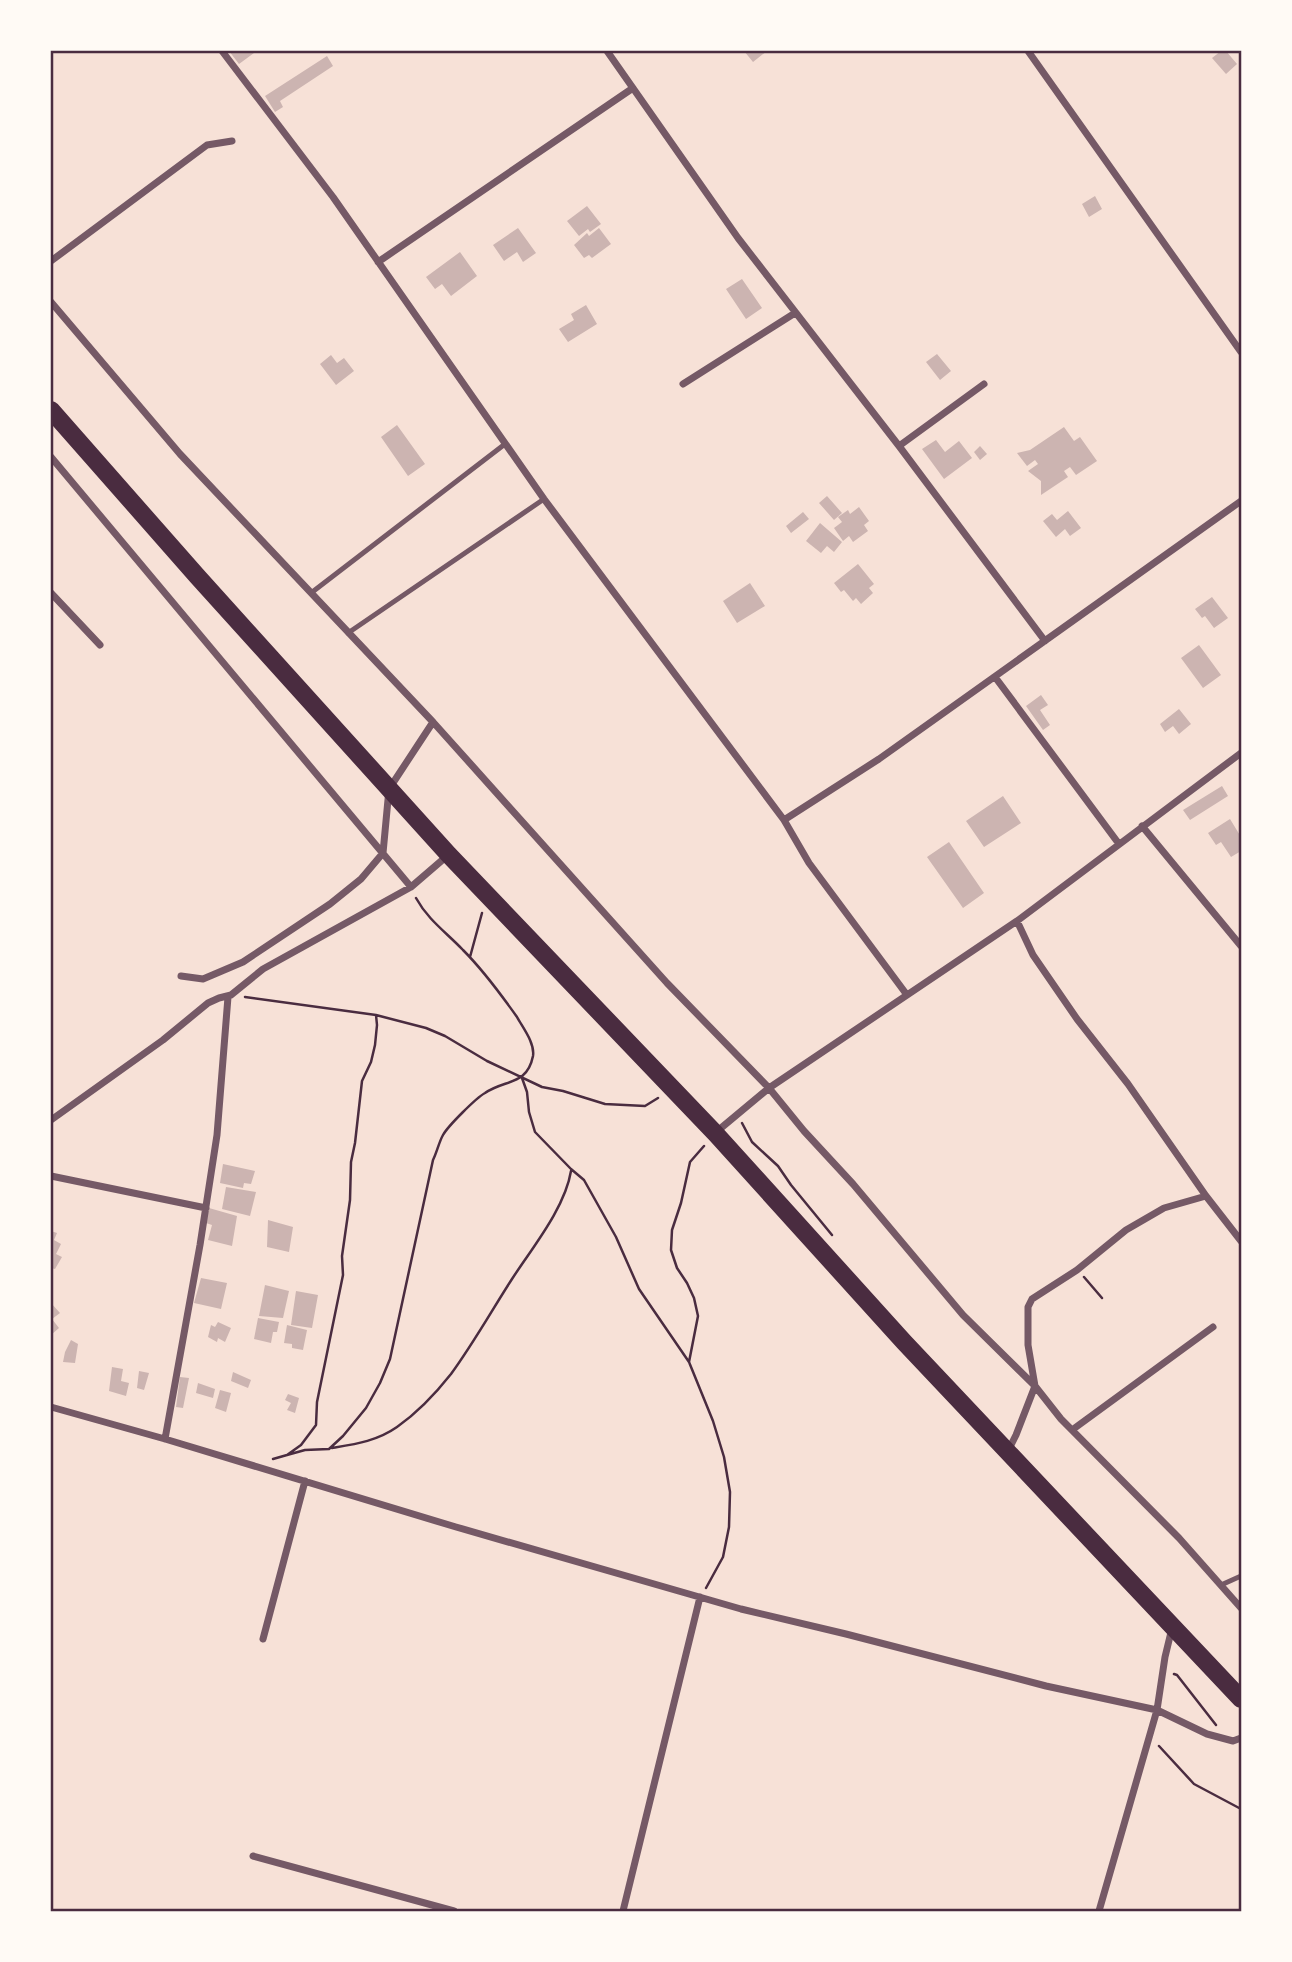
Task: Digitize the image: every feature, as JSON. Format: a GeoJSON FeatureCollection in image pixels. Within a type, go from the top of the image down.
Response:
{"type":"FeatureCollection","features":[{"type":"Feature","properties":{"kind":"highway"},"geometry":{"type":"LineString","coordinates":[[51,410],[449,855],[715,1133],[904,1342],[1241,1699]]}},
{"type":"Feature","properties":{"kind":"street"},"geometry":{"type":"LineString","coordinates":[[222,51],[333,197],[544,499],[784,820],[809,863],[907,995]]}},
{"type":"Feature","properties":{"kind":"street"},"geometry":{"type":"LineString","coordinates":[[607,51],[738,238],[1045,641]]}},
{"type":"Feature","properties":{"kind":"street"},"geometry":{"type":"LineString","coordinates":[[1028,51],[1241,352]]}},
{"type":"Feature","properties":{"kind":"street"},"geometry":{"type":"LineString","coordinates":[[378,262],[633,88]]}},
{"type":"Feature","properties":{"kind":"street"},"geometry":{"type":"LineString","coordinates":[[51,261],[207,145],[232,141]]}},
{"type":"Feature","properties":{"kind":"street"},"geometry":{"type":"LineString","coordinates":[[51,302],[180,454],[433,722],[667,983],[769,1088],[963,1315],[1035,1386],[1072,1430],[1179,1538],[1241,1608]]}},
{"type":"Feature","properties":{"kind":"street"},"geometry":{"type":"LineString","coordinates":[[683,384],[795,313]]}},
{"type":"Feature","properties":{"kind":"street"},"geometry":{"type":"LineString","coordinates":[[899,446],[984,384]]}},
{"type":"Feature","properties":{"kind":"street"},"geometry":{"type":"LineString","coordinates":[[51,457],[411,887]]}},
{"type":"Feature","properties":{"kind":"street"},"geometry":{"type":"LineString","coordinates":[[784,820],[879,759],[1241,501]]}},
{"type":"Feature","properties":{"kind":"street"},"geometry":{"type":"LineString","coordinates":[[51,593],[100,645]]}},
{"type":"Feature","properties":{"kind":"street"},"geometry":{"type":"LineString","coordinates":[[995,677],[1119,844]]}},
{"type":"Feature","properties":{"kind":"street"},"geometry":{"type":"LineString","coordinates":[[181,976],[203,979],[243,962],[330,904],[361,879],[383,853],[389,789],[433,722]]}},
{"type":"Feature","properties":{"kind":"street"},"geometry":{"type":"LineString","coordinates":[[715,1133],[769,1088],[1017,921],[1241,753]]}},
{"type":"Feature","properties":{"kind":"street"},"geometry":{"type":"LineString","coordinates":[[1142,826],[1241,946]]}},
{"type":"Feature","properties":{"kind":"street"},"geometry":{"type":"LineString","coordinates":[[51,1120],[163,1040],[208,1003],[229,996],[262,969],[411,887],[449,855]]}},
{"type":"Feature","properties":{"kind":"street"},"geometry":{"type":"LineString","coordinates":[[1017,921],[1033,955],[1077,1019],[1128,1084],[1206,1196],[1241,1241]]}},
{"type":"Feature","properties":{"kind":"street"},"geometry":{"type":"LineString","coordinates":[[165,1439],[217,1135],[229,996]]}},
{"type":"Feature","properties":{"kind":"street"},"geometry":{"type":"LineString","coordinates":[[51,1177],[206,1208]]}},
{"type":"Feature","properties":{"kind":"street"},"geometry":{"type":"LineString","coordinates":[[1007,1451],[1035,1386],[1028,1346],[1028,1307],[1032,1299],[1077,1270],[1126,1230],[1164,1208],[1206,1196]]}},
{"type":"Feature","properties":{"kind":"street"},"geometry":{"type":"LineString","coordinates":[[1072,1430],[1213,1327]]}},
{"type":"Feature","properties":{"kind":"street"},"geometry":{"type":"LineString","coordinates":[[51,1407],[700,1597],[1046,1686],[1157,1710],[1207,1734],[1237,1740]]}},
{"type":"Feature","properties":{"kind":"street"},"geometry":{"type":"LineString","coordinates":[[263,1639],[305,1481]]}},
{"type":"Feature","properties":{"kind":"street"},"geometry":{"type":"LineString","coordinates":[[622,1911],[700,1597]]}},
{"type":"Feature","properties":{"kind":"street"},"geometry":{"type":"LineString","coordinates":[[1099,1911],[1157,1710],[1172,1628]]}},
{"type":"Feature","properties":{"kind":"street"},"geometry":{"type":"LineString","coordinates":[[253,1856],[454,1911]]}},
{"type":"Feature","properties":{"kind":"lane"},"geometry":{"type":"LineString","coordinates":[[311,593],[505,444]]}},
{"type":"Feature","properties":{"kind":"lane"},"geometry":{"type":"LineString","coordinates":[[348,633],[544,499]]}},
{"type":"Feature","properties":{"kind":"lane"},"geometry":{"type":"LineString","coordinates":[[1221,1585],[1241,1576]]}},
{"type":"Feature","properties":{"kind":"path"},"geometry":{"type":"LineString","coordinates":[[329,1449],[366,1408],[390,1359],[433,1160],[443,1134],[471,1103],[486,1091],[522,1078],[530,1067],[534,1052],[526,1031],[491,979],[423,910],[411,887]]}},
{"type":"Feature","properties":{"kind":"path"},"geometry":{"type":"LineString","coordinates":[[470,957],[487,896]]}},
{"type":"Feature","properties":{"kind":"path"},"geometry":{"type":"LineString","coordinates":[[229,996],[376,1016],[426,1028],[542,1087],[563,1090],[605,1104],[645,1105],[673,1089]]}},
{"type":"Feature","properties":{"kind":"path"},"geometry":{"type":"LineString","coordinates":[[287,1455],[301,1445],[316,1425],[317,1402],[343,1275],[342,1256],[351,1162],[362,1082],[375,1045],[376,1016]]}},
{"type":"Feature","properties":{"kind":"path"},"geometry":{"type":"LineString","coordinates":[[522,1078],[527,1092],[528,1112],[535,1132],[584,1180],[616,1237],[639,1289],[689,1362],[713,1421],[724,1457],[730,1492],[729,1527],[723,1557],[714,1576]]}},
{"type":"Feature","properties":{"kind":"path"},"geometry":{"type":"LineString","coordinates":[[737,1114],[752,1142],[779,1166],[832,1235]]}},
{"type":"Feature","properties":{"kind":"path"},"geometry":{"type":"LineString","coordinates":[[689,1362],[698,1316],[694,1298],[677,1268],[671,1250],[672,1230],[690,1162],[715,1133]]}},
{"type":"Feature","properties":{"kind":"path"},"geometry":{"type":"LineString","coordinates":[[242,1462],[267,1461],[305,1450],[359,1444],[379,1438],[399,1426],[451,1374],[544,1229],[567,1186],[571,1169]]}},
{"type":"Feature","properties":{"kind":"path"},"geometry":{"type":"LineString","coordinates":[[1077,1270],[1102,1298]]}},
{"type":"Feature","properties":{"kind":"path"},"geometry":{"type":"LineString","coordinates":[[1164,1670],[1177,1675],[1216,1725],[1237,1740]]}},
{"type":"Feature","properties":{"kind":"path"},"geometry":{"type":"LineString","coordinates":[[1149,1736],[1194,1784],[1241,1809]]}},
{"type":"Feature","properties":{"kind":"building"},"geometry":{"type":"Polygon","coordinates":[[[229,51],[252,51],[254,53],[239,64],[229,51]]]}},
{"type":"Feature","properties":{"kind":"building"},"geometry":{"type":"Polygon","coordinates":[[[744,51],[767,51],[753,62],[744,51]]]}},
{"type":"Feature","properties":{"kind":"building"},"geometry":{"type":"Polygon","coordinates":[[[1221,51],[1226,51],[1237,64],[1226,74],[1212,58],[1221,51]]]}},
{"type":"Feature","properties":{"kind":"building"},"geometry":{"type":"Polygon","coordinates":[[[327,56],[333,66],[280,101],[283,107],[275,112],[265,96],[327,56]]]}},
{"type":"Feature","properties":{"kind":"building"},"geometry":{"type":"Polygon","coordinates":[[[1095,196],[1102,209],[1089,217],[1082,204],[1095,196]]]}},
{"type":"Feature","properties":{"kind":"building"},"geometry":{"type":"Polygon","coordinates":[[[587,206],[601,224],[579,236],[567,221],[587,206]]]}},
{"type":"Feature","properties":{"kind":"building"},"geometry":{"type":"Polygon","coordinates":[[[518,228],[536,253],[523,262],[517,252],[504,261],[493,245],[518,228]]]}},
{"type":"Feature","properties":{"kind":"building"},"geometry":{"type":"Polygon","coordinates":[[[599,228],[611,244],[592,258],[589,255],[584,258],[574,245],[587,233],[589,236],[599,228]]]}},
{"type":"Feature","properties":{"kind":"building"},"geometry":{"type":"Polygon","coordinates":[[[460,252],[477,276],[451,296],[442,284],[435,289],[426,277],[460,252]]]}},
{"type":"Feature","properties":{"kind":"building"},"geometry":{"type":"Polygon","coordinates":[[[742,279],[762,308],[746,319],[726,289],[742,279]]]}},
{"type":"Feature","properties":{"kind":"building"},"geometry":{"type":"Polygon","coordinates":[[[586,305],[597,324],[568,342],[559,329],[574,320],[571,314],[586,305]]]}},
{"type":"Feature","properties":{"kind":"building"},"geometry":{"type":"Polygon","coordinates":[[[937,354],[951,371],[940,380],[926,362],[937,354]]]}},
{"type":"Feature","properties":{"kind":"building"},"geometry":{"type":"Polygon","coordinates":[[[331,355],[337,363],[344,358],[354,371],[336,385],[320,364],[331,355]]]}},
{"type":"Feature","properties":{"kind":"building"},"geometry":{"type":"Polygon","coordinates":[[[397,425],[425,464],[408,476],[381,437],[397,425]]]}},
{"type":"Feature","properties":{"kind":"building"},"geometry":{"type":"Polygon","coordinates":[[[1064,427],[1074,441],[1080,437],[1097,461],[1076,475],[1070,467],[1064,471],[1068,477],[1041,495],[1041,481],[1028,471],[1038,464],[1035,460],[1027,466],[1017,453],[1030,450],[1064,427]]]}},
{"type":"Feature","properties":{"kind":"building"},"geometry":{"type":"Polygon","coordinates":[[[936,440],[945,452],[959,441],[972,458],[944,479],[922,449],[936,440]]]}},
{"type":"Feature","properties":{"kind":"building"},"geometry":{"type":"Polygon","coordinates":[[[980,446],[987,454],[980,460],[974,452],[980,446]]]}},
{"type":"Feature","properties":{"kind":"building"},"geometry":{"type":"Polygon","coordinates":[[[827,496],[842,513],[834,520],[819,503],[827,496]]]}},
{"type":"Feature","properties":{"kind":"building"},"geometry":{"type":"Polygon","coordinates":[[[859,507],[869,521],[864,525],[868,531],[853,542],[849,536],[843,541],[834,528],[842,522],[838,517],[848,510],[850,514],[859,507]]]}},
{"type":"Feature","properties":{"kind":"building"},"geometry":{"type":"Polygon","coordinates":[[[1068,511],[1081,528],[1070,536],[1065,529],[1056,537],[1043,521],[1052,514],[1057,520],[1068,511]]]}},
{"type":"Feature","properties":{"kind":"building"},"geometry":{"type":"Polygon","coordinates":[[[803,512],[809,519],[791,533],[786,526],[803,512]]]}},
{"type":"Feature","properties":{"kind":"building"},"geometry":{"type":"Polygon","coordinates":[[[820,523],[842,542],[834,552],[827,546],[821,553],[806,541],[820,523]]]}},
{"type":"Feature","properties":{"kind":"building"},"geometry":{"type":"Polygon","coordinates":[[[858,564],[874,584],[869,588],[873,593],[861,604],[856,598],[853,601],[844,590],[841,592],[834,583],[858,564]]]}},
{"type":"Feature","properties":{"kind":"building"},"geometry":{"type":"Polygon","coordinates":[[[750,583],[765,606],[737,623],[723,601],[750,583]]]}},
{"type":"Feature","properties":{"kind":"building"},"geometry":{"type":"Polygon","coordinates":[[[1212,597],[1228,618],[1214,628],[1205,616],[1202,618],[1195,609],[1212,597]]]}},
{"type":"Feature","properties":{"kind":"building"},"geometry":{"type":"Polygon","coordinates":[[[1199,645],[1221,675],[1203,688],[1181,658],[1199,645]]]}},
{"type":"Feature","properties":{"kind":"building"},"geometry":{"type":"Polygon","coordinates":[[[1041,695],[1048,705],[1040,710],[1050,725],[1043,730],[1026,706],[1041,695]]]}},
{"type":"Feature","properties":{"kind":"building"},"geometry":{"type":"Polygon","coordinates":[[[1179,709],[1191,724],[1179,734],[1173,726],[1165,732],[1160,724],[1179,709]]]}},
{"type":"Feature","properties":{"kind":"building"},"geometry":{"type":"Polygon","coordinates":[[[1222,786],[1228,796],[1190,820],[1183,810],[1222,786]]]}},
{"type":"Feature","properties":{"kind":"building"},"geometry":{"type":"Polygon","coordinates":[[[1003,796],[1021,823],[984,847],[966,821],[1003,796]]]}},
{"type":"Feature","properties":{"kind":"building"},"geometry":{"type":"Polygon","coordinates":[[[1230,819],[1241,837],[1241,851],[1231,857],[1221,842],[1216,845],[1208,833],[1230,819]]]}},
{"type":"Feature","properties":{"kind":"building"},"geometry":{"type":"Polygon","coordinates":[[[949,842],[984,893],[963,908],[927,857],[949,842]]]}},
{"type":"Feature","properties":{"kind":"building"},"geometry":{"type":"Polygon","coordinates":[[[223,1164],[255,1171],[251,1184],[244,1183],[243,1188],[220,1183],[223,1164]]]}},
{"type":"Feature","properties":{"kind":"building"},"geometry":{"type":"Polygon","coordinates":[[[226,1187],[256,1192],[250,1216],[222,1209],[226,1187]]]}},
{"type":"Feature","properties":{"kind":"building"},"geometry":{"type":"Polygon","coordinates":[[[209,1208],[237,1216],[232,1246],[208,1240],[212,1225],[206,1223],[209,1208]]]}},
{"type":"Feature","properties":{"kind":"building"},"geometry":{"type":"Polygon","coordinates":[[[268,1220],[293,1227],[289,1252],[267,1247],[268,1220]]]}},
{"type":"Feature","properties":{"kind":"building"},"geometry":{"type":"Polygon","coordinates":[[[51,1231],[57,1233],[54,1240],[61,1244],[56,1254],[62,1257],[55,1269],[51,1268],[51,1231]]]}},
{"type":"Feature","properties":{"kind":"building"},"geometry":{"type":"Polygon","coordinates":[[[201,1278],[227,1283],[221,1309],[194,1303],[201,1278]]]}},
{"type":"Feature","properties":{"kind":"building"},"geometry":{"type":"Polygon","coordinates":[[[265,1285],[289,1291],[283,1318],[259,1316],[265,1285]]]}},
{"type":"Feature","properties":{"kind":"building"},"geometry":{"type":"Polygon","coordinates":[[[296,1291],[318,1295],[312,1328],[291,1325],[296,1291]]]}},
{"type":"Feature","properties":{"kind":"building"},"geometry":{"type":"Polygon","coordinates":[[[51,1303],[60,1313],[52,1319],[59,1328],[51,1335],[51,1303]]]}},
{"type":"Feature","properties":{"kind":"building"},"geometry":{"type":"Polygon","coordinates":[[[258,1318],[279,1322],[271,1343],[254,1339],[258,1318]]]}},
{"type":"Feature","properties":{"kind":"building"},"geometry":{"type":"Polygon","coordinates":[[[218,1322],[231,1328],[225,1342],[218,1338],[217,1342],[208,1337],[211,1325],[215,1327],[218,1322]]]}},
{"type":"Feature","properties":{"kind":"building"},"geometry":{"type":"Polygon","coordinates":[[[287,1325],[307,1330],[303,1350],[284,1343],[287,1325]]]}},
{"type":"Feature","properties":{"kind":"building"},"geometry":{"type":"Polygon","coordinates":[[[71,1340],[78,1344],[75,1363],[63,1362],[65,1352],[71,1340]]]}},
{"type":"Feature","properties":{"kind":"building"},"geometry":{"type":"Polygon","coordinates":[[[112,1367],[123,1369],[121,1381],[129,1383],[126,1396],[109,1391],[112,1367]]]}},
{"type":"Feature","properties":{"kind":"building"},"geometry":{"type":"Polygon","coordinates":[[[139,1371],[149,1373],[144,1390],[137,1388],[139,1371]]]}},
{"type":"Feature","properties":{"kind":"building"},"geometry":{"type":"Polygon","coordinates":[[[233,1372],[251,1380],[248,1388],[231,1381],[233,1372]]]}},
{"type":"Feature","properties":{"kind":"building"},"geometry":{"type":"Polygon","coordinates":[[[180,1377],[189,1378],[183,1408],[176,1407],[180,1377]]]}},
{"type":"Feature","properties":{"kind":"building"},"geometry":{"type":"Polygon","coordinates":[[[198,1383],[215,1389],[213,1398],[196,1393],[198,1383]]]}},
{"type":"Feature","properties":{"kind":"building"},"geometry":{"type":"Polygon","coordinates":[[[220,1390],[231,1393],[226,1412],[215,1408],[220,1390]]]}},
{"type":"Feature","properties":{"kind":"building"},"geometry":{"type":"Polygon","coordinates":[[[288,1394],[299,1398],[295,1413],[287,1410],[291,1403],[285,1400],[288,1394]]]}}]}
